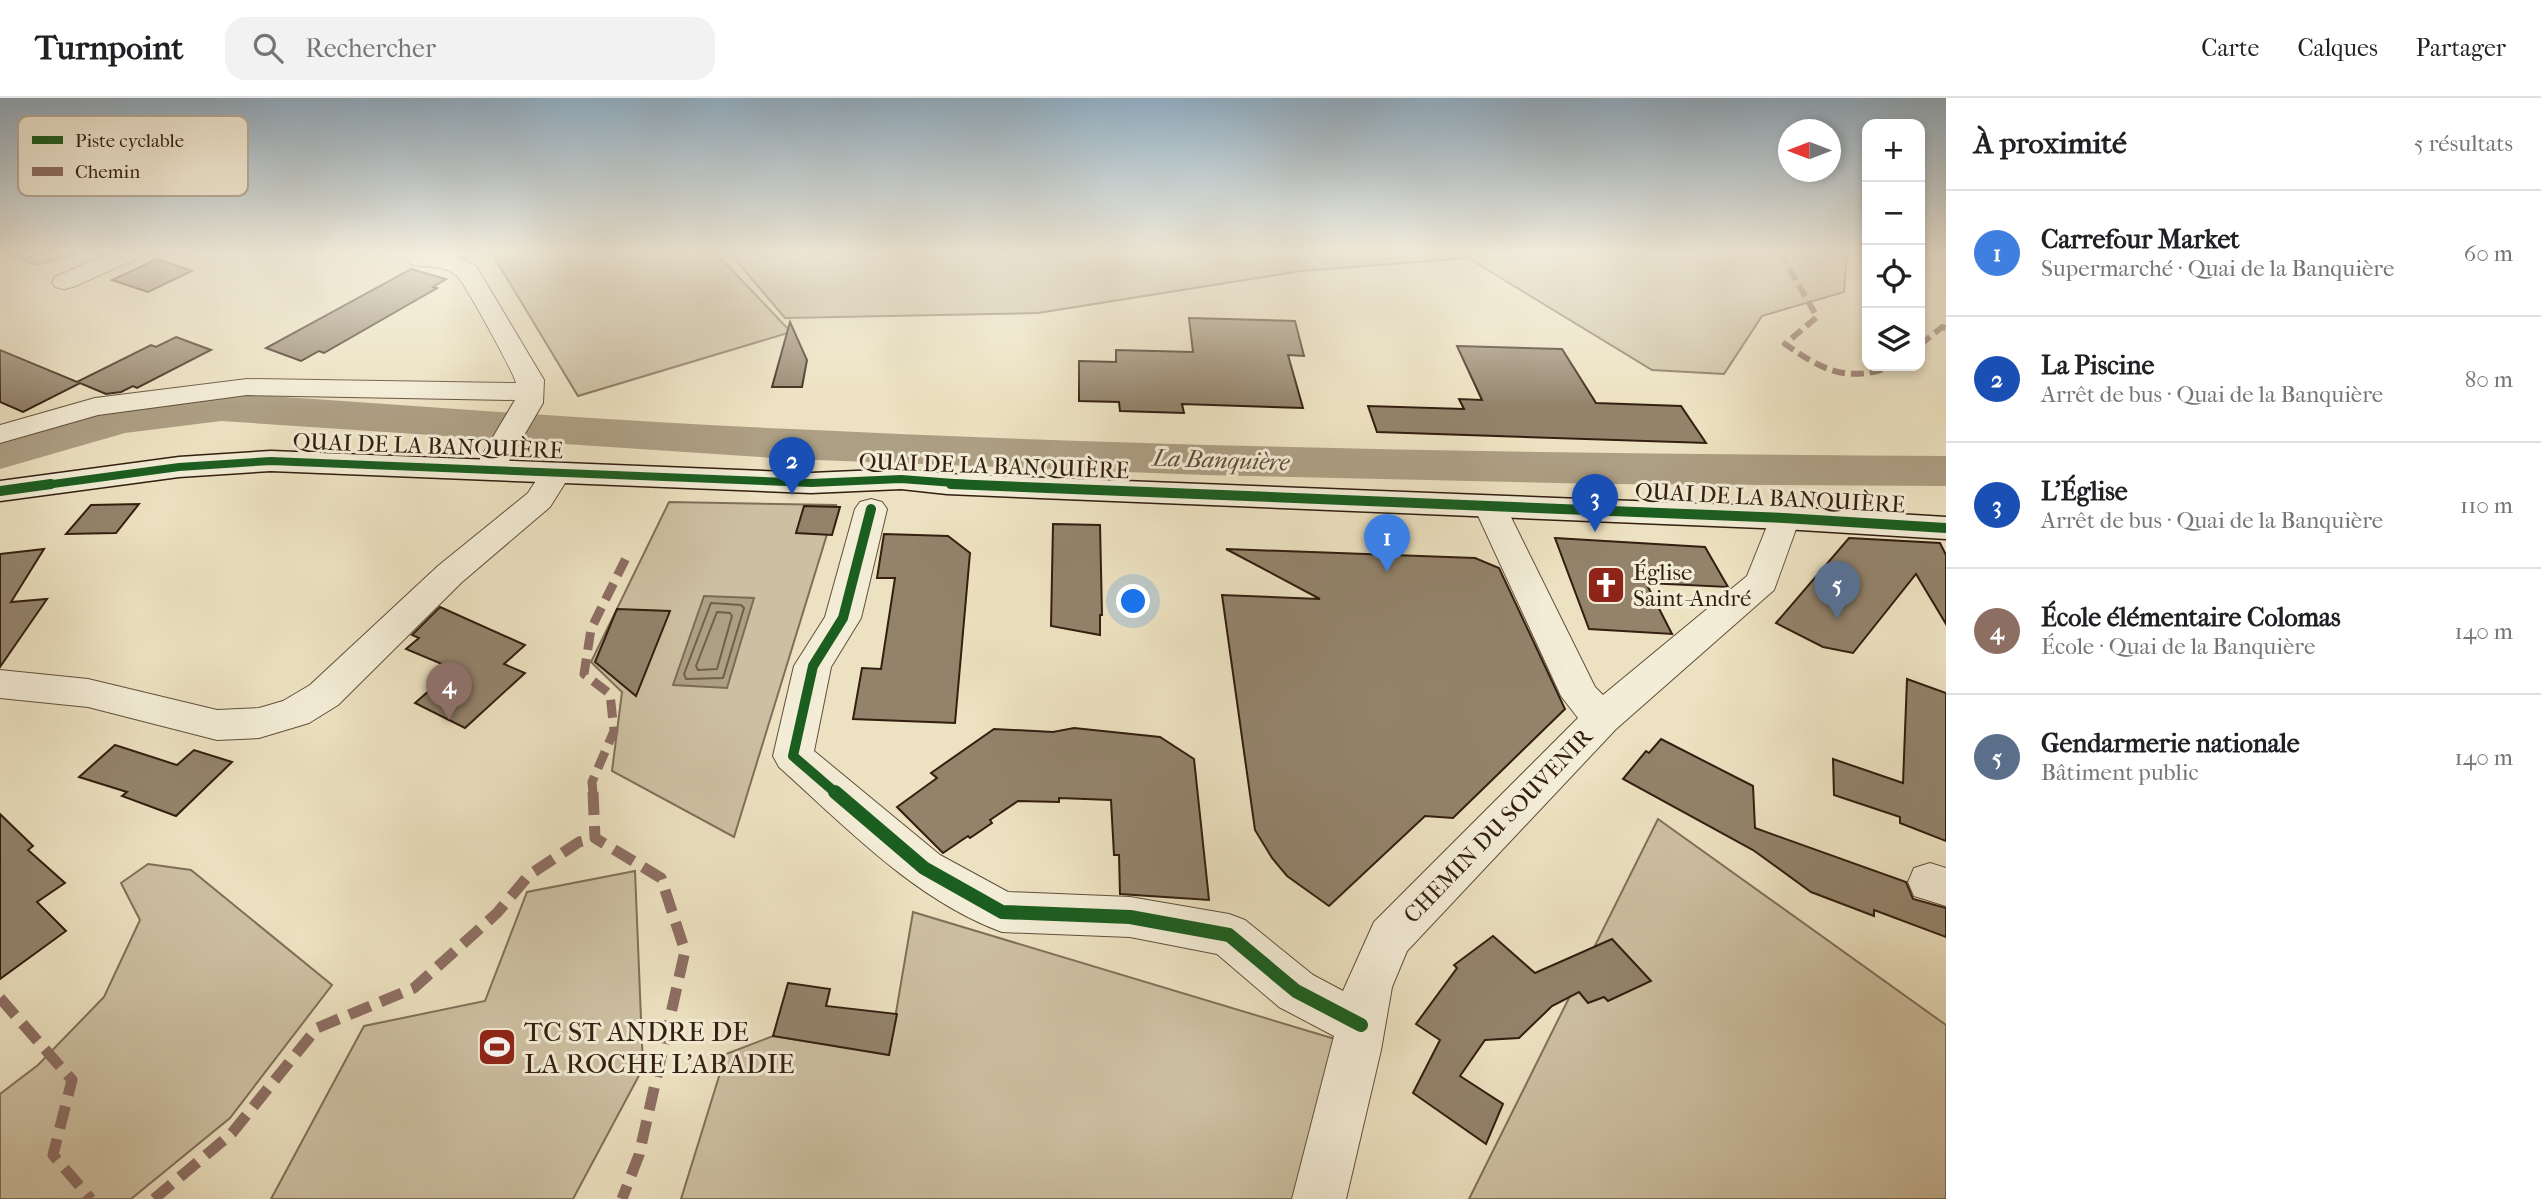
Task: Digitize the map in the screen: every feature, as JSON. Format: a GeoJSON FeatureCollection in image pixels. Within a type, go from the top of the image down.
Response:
{"type":"FeatureCollection","features":[{"type":"Feature","properties":{"kind":"street"},"geometry":{"type":"LineString","coordinates":[[486,303],[530,380],[530,398],[495,461]]}},
{"type":"Feature","properties":{"kind":"street"},"geometry":{"type":"LineString","coordinates":[[0,434],[95,407],[247,387],[530,398]]}},
{"type":"Feature","properties":{"kind":"street","name":"QUAI DE LA BANQUIÈRE"},"geometry":{"type":"LineString","coordinates":[[0,491],[100,476],[226,463],[495,461],[557,472],[811,483],[901,480],[960,485],[1490,508],[1784,518],[1946,528]]}},
{"type":"Feature","properties":{"kind":"street"},"geometry":{"type":"LineString","coordinates":[[0,684],[88,693],[217,725],[259,723],[295,713],[324,695],[450,573],[538,500],[557,472]]}},
{"type":"Feature","properties":{"kind":"street"},"geometry":{"type":"LineString","coordinates":[[1490,508],[1580,696],[1602,718]]}},
{"type":"Feature","properties":{"kind":"street"},"geometry":{"type":"LineString","coordinates":[[871,509],[844,618],[813,666],[793,756],[924,868],[1002,912],[1130,917],[1229,935],[1296,991],[1361,1025]]}},
{"type":"Feature","properties":{"kind":"street","name":"CHEMIN DU SOUVENIR"},"geometry":{"type":"LineString","coordinates":[[1319,1199],[1368,987],[1390,937],[1602,718],[1762,582],[1784,518]]}},
{"type":"Feature","properties":{"kind":"shaded area"},"geometry":{"type":"Polygon","coordinates":[[[522,303],[764,303],[791,332],[578,396],[522,303]]]}},
{"type":"Feature","properties":{"kind":"shaded area"},"geometry":{"type":"Polygon","coordinates":[[[773,303],[1098,303],[1038,313],[785,318],[773,303]]]}},
{"type":"Feature","properties":{"kind":"shaded area"},"geometry":{"type":"Polygon","coordinates":[[[1543,303],[1805,303],[1762,316],[1724,374],[1652,370],[1543,303]]]}},
{"type":"Feature","properties":{"kind":"shaded area"},"geometry":{"type":"Polygon","coordinates":[[[669,502],[836,505],[734,837],[612,771],[622,692],[591,662],[669,502]]]}},
{"type":"Feature","properties":{"kind":"shaded area"},"geometry":{"type":"Polygon","coordinates":[[[1658,819],[1946,1025],[1946,1199],[1469,1199],[1658,819]]]}},
{"type":"Feature","properties":{"kind":"shaded area"},"geometry":{"type":"Polygon","coordinates":[[[148,864],[191,870],[332,985],[230,1118],[131,1199],[0,1199],[0,1094],[38,1065],[104,997],[140,920],[121,883],[148,864]]]}},
{"type":"Feature","properties":{"kind":"shaded area","name":"TC ST ANDRE DE LA ROCHE L'ABADIE"},"geometry":{"type":"Polygon","coordinates":[[[635,871],[643,1068],[573,1199],[271,1199],[364,1026],[485,1001],[527,892],[635,871]]]}},
{"type":"Feature","properties":{"kind":"shaded area"},"geometry":{"type":"Polygon","coordinates":[[[913,912],[1335,1039],[1295,1199],[681,1199],[726,1054],[773,1036],[889,1054],[913,912]]]}},
{"type":"Feature","properties":{"kind":"water"},"geometry":{"type":"Polygon","coordinates":[[[704,596],[754,598],[727,688],[673,685],[704,596]]]}},
{"type":"Feature","properties":{"kind":"building"},"geometry":{"type":"Polygon","coordinates":[[[348,303],[410,303],[324,353],[319,351],[301,361],[266,348],[348,303]]]}},
{"type":"Feature","properties":{"kind":"building"},"geometry":{"type":"Polygon","coordinates":[[[1189,318],[1295,321],[1304,356],[1288,355],[1303,408],[1182,404],[1184,413],[1120,411],[1119,402],[1079,401],[1079,361],[1116,362],[1116,350],[1193,352],[1189,318]]]}},
{"type":"Feature","properties":{"kind":"building"},"geometry":{"type":"Polygon","coordinates":[[[790,322],[807,360],[802,387],[772,387],[790,322]]]}},
{"type":"Feature","properties":{"kind":"building"},"geometry":{"type":"Polygon","coordinates":[[[176,337],[211,350],[137,388],[133,386],[121,392],[106,394],[80,383],[23,412],[0,402],[0,350],[77,382],[151,345],[156,347],[176,337]]]}},
{"type":"Feature","properties":{"kind":"building"},"geometry":{"type":"Polygon","coordinates":[[[1457,346],[1562,349],[1596,403],[1681,406],[1706,443],[1377,432],[1368,406],[1464,409],[1459,399],[1482,400],[1457,346]]]}},
{"type":"Feature","properties":{"kind":"building"},"geometry":{"type":"Polygon","coordinates":[[[139,504],[116,533],[66,534],[91,505],[139,504]]]}},
{"type":"Feature","properties":{"kind":"building"},"geometry":{"type":"Polygon","coordinates":[[[804,506],[840,507],[832,535],[796,533],[804,506]]]}},
{"type":"Feature","properties":{"kind":"building"},"geometry":{"type":"Polygon","coordinates":[[[1053,524],[1100,525],[1100,635],[1051,626],[1053,524]]]}},
{"type":"Feature","properties":{"kind":"building"},"geometry":{"type":"Polygon","coordinates":[[[884,534],[948,536],[970,553],[955,723],[853,719],[862,668],[881,669],[895,578],[877,578],[884,534]]]}},
{"type":"Feature","properties":{"kind":"building","name":"Église Saint-André"},"geometry":{"type":"Polygon","coordinates":[[[1555,538],[1705,547],[1728,587],[1646,583],[1672,634],[1589,629],[1555,538]]]}},
{"type":"Feature","properties":{"kind":"building"},"geometry":{"type":"Polygon","coordinates":[[[1849,538],[1940,543],[1946,555],[1946,624],[1916,574],[1853,653],[1823,647],[1776,623],[1849,538]]]}},
{"type":"Feature","properties":{"kind":"building"},"geometry":{"type":"Polygon","coordinates":[[[44,549],[11,602],[47,599],[0,667],[0,554],[44,549]]]}},
{"type":"Feature","properties":{"kind":"building"},"geometry":{"type":"Polygon","coordinates":[[[1226,549],[1475,558],[1499,568],[1565,709],[1453,818],[1425,816],[1329,906],[1287,876],[1255,830],[1222,595],[1320,599],[1226,549]]]}},
{"type":"Feature","properties":{"kind":"building"},"geometry":{"type":"Polygon","coordinates":[[[440,607],[525,645],[504,664],[525,673],[465,728],[415,703],[454,669],[406,649],[419,638],[412,635],[440,607]]]}},
{"type":"Feature","properties":{"kind":"building"},"geometry":{"type":"Polygon","coordinates":[[[617,609],[670,611],[636,696],[595,662],[617,609]]]}},
{"type":"Feature","properties":{"kind":"building"},"geometry":{"type":"Polygon","coordinates":[[[1907,679],[1946,693],[1946,841],[1900,823],[1900,817],[1834,795],[1833,759],[1903,783],[1907,679]]]}},
{"type":"Feature","properties":{"kind":"building"},"geometry":{"type":"Polygon","coordinates":[[[1074,728],[1160,737],[1194,759],[1209,900],[1120,894],[1119,855],[1114,855],[1111,800],[1059,798],[1059,802],[1018,801],[990,820],[992,823],[943,853],[897,807],[937,778],[931,773],[994,729],[1053,732],[1074,728]]]}},
{"type":"Feature","properties":{"kind":"building"},"geometry":{"type":"Polygon","coordinates":[[[1661,739],[1753,786],[1755,828],[1906,882],[1913,899],[1946,908],[1946,937],[1874,910],[1874,916],[1811,892],[1753,850],[1623,779],[1646,751],[1649,753],[1661,739]]]}},
{"type":"Feature","properties":{"kind":"building"},"geometry":{"type":"Polygon","coordinates":[[[115,745],[177,765],[194,750],[232,762],[176,816],[122,796],[127,792],[79,777],[115,745]]]}},
{"type":"Feature","properties":{"kind":"building"},"geometry":{"type":"Polygon","coordinates":[[[0,814],[33,846],[28,850],[65,883],[37,902],[66,931],[0,979],[0,814]]]}},
{"type":"Feature","properties":{"kind":"building"},"geometry":{"type":"Polygon","coordinates":[[[1493,936],[1535,973],[1612,939],[1651,981],[1608,1001],[1604,997],[1588,1003],[1579,992],[1552,1006],[1519,1038],[1485,1040],[1460,1076],[1503,1104],[1486,1144],[1413,1093],[1440,1040],[1416,1024],[1457,968],[1454,965],[1493,936]]]}},
{"type":"Feature","properties":{"kind":"building"},"geometry":{"type":"Polygon","coordinates":[[[788,983],[830,989],[826,1006],[897,1014],[889,1055],[773,1036],[788,983]]]}},
{"type":"Feature","properties":{"kind":"waterway","name":"La Banquière"},"geometry":{"type":"LineString","coordinates":[[0,454],[120,419],[221,407],[790,444],[1206,460],[1599,469],[1946,471]]}},
{"type":"Feature","properties":{"kind":"marked path"},"geometry":{"type":"LineString","coordinates":[[1809,303],[1817,317],[1785,344],[1837,373],[1850,375],[1879,371]]}},
{"type":"Feature","properties":{"kind":"marked path"},"geometry":{"type":"LineString","coordinates":[[1925,341],[1942,327],[1946,328]]}},
{"type":"Feature","properties":{"kind":"marked path"},"geometry":{"type":"LineString","coordinates":[[622,1199],[639,1155],[685,951],[661,878],[595,838],[592,782],[614,731],[610,694],[584,674],[591,629],[628,554]]}},
{"type":"Feature","properties":{"kind":"marked path"},"geometry":{"type":"LineString","coordinates":[[154,1199],[232,1133],[317,1028],[414,988],[497,913],[529,875],[579,842],[595,838]]}},
{"type":"Feature","properties":{"kind":"marked path"},"geometry":{"type":"LineString","coordinates":[[0,998],[72,1080],[53,1155],[91,1199]]}},
{"type":"Feature","properties":{"kind":"cycle path"},"geometry":{"type":"LineString","coordinates":[[0,491],[179,467],[271,461],[811,483],[901,479],[947,484],[1784,518],[1946,528]]}},
{"type":"Feature","properties":{"kind":"cycle path"},"geometry":{"type":"LineString","coordinates":[[871,509],[843,618],[813,666],[793,756],[924,868],[1002,912],[1130,917],[1229,935],[1296,991],[1361,1025]]}},
{"type":"Feature","properties":{"kind":"place","name":"La Piscine"},"geometry":{"type":"Point","coordinates":[792,495]}},
{"type":"Feature","properties":{"kind":"place","name":"L'Église"},"geometry":{"type":"Point","coordinates":[1595,532]}},
{"type":"Feature","properties":{"kind":"place","name":"Carrefour Market"},"geometry":{"type":"Point","coordinates":[1387,572]}},
{"type":"Feature","properties":{"kind":"place","name":"Église Saint-André"},"geometry":{"type":"Point","coordinates":[1606,585]}},
{"type":"Feature","properties":{"kind":"place","name":"Gendarmerie nationale"},"geometry":{"type":"Point","coordinates":[1837,619]}},
{"type":"Feature","properties":{"kind":"place","name":"École élémentaire Colomas"},"geometry":{"type":"Point","coordinates":[449,720]}},
{"type":"Feature","properties":{"kind":"place","name":"TC ST ANDRE DE LA ROCHE L'ABADIE"},"geometry":{"type":"Point","coordinates":[497,1047]}}]}
